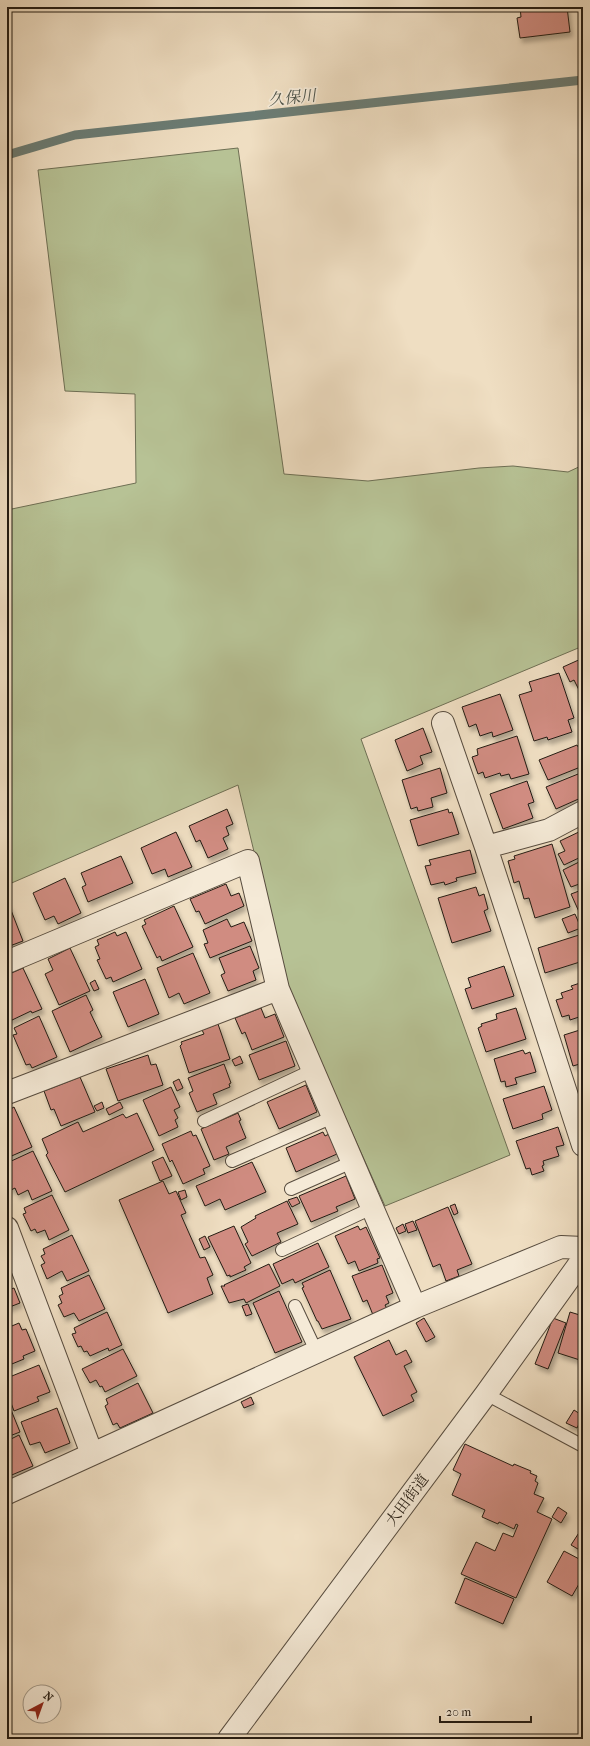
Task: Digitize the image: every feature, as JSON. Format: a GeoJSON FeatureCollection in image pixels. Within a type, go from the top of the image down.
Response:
{"type":"FeatureCollection","features":[{"type":"Feature","properties":{"kind":"street"},"geometry":{"type":"LineString","coordinates":[[443,723],[486,847],[583,1145]]}},
{"type":"Feature","properties":{"kind":"street"},"geometry":{"type":"LineString","coordinates":[[486,847],[549,830],[583,812]]}},
{"type":"Feature","properties":{"kind":"street"},"geometry":{"type":"LineString","coordinates":[[7,962],[248,861],[278,989],[415,1307]]}},
{"type":"Feature","properties":{"kind":"street"},"geometry":{"type":"LineString","coordinates":[[7,1093],[278,989]]}},
{"type":"Feature","properties":{"kind":"street"},"geometry":{"type":"LineString","coordinates":[[7,1228],[92,1454]]}},
{"type":"Feature","properties":{"kind":"street"},"geometry":{"type":"LineString","coordinates":[[7,1493],[317,1353],[415,1307],[561,1247],[583,1248]]}},
{"type":"Feature","properties":{"kind":"street","name":"大田街道"},"geometry":{"type":"LineString","coordinates":[[229,1739],[486,1394],[583,1259]]}},
{"type":"Feature","properties":{"kind":"lane"},"geometry":{"type":"LineString","coordinates":[[204,1121],[313,1070]]}},
{"type":"Feature","properties":{"kind":"lane"},"geometry":{"type":"LineString","coordinates":[[232,1161],[334,1117]]}},
{"type":"Feature","properties":{"kind":"lane"},"geometry":{"type":"LineString","coordinates":[[291,1189],[352,1162]]}},
{"type":"Feature","properties":{"kind":"lane"},"geometry":{"type":"LineString","coordinates":[[282,1250],[372,1208]]}},
{"type":"Feature","properties":{"kind":"lane"},"geometry":{"type":"LineString","coordinates":[[295,1306],[317,1353]]}},
{"type":"Feature","properties":{"kind":"lane"},"geometry":{"type":"LineString","coordinates":[[486,1394],[583,1446]]}},
{"type":"Feature","properties":{"kind":"green space"},"geometry":{"type":"Polygon","coordinates":[[[238,148],[284,474],[368,481],[479,468],[513,466],[568,472],[583,465],[583,646],[361,739],[510,1155],[385,1206],[286,985],[238,785],[7,885],[7,510],[136,483],[135,394],[65,391],[38,170],[238,148]]]}},
{"type":"Feature","properties":{"kind":"building"},"geometry":{"type":"Polygon","coordinates":[[[520,7],[567,7],[570,32],[520,38],[517,18],[521,17],[520,7]]]}},
{"type":"Feature","properties":{"kind":"building"},"geometry":{"type":"Polygon","coordinates":[[[583,658],[583,698],[574,680],[570,682],[563,667],[583,658]]]}},
{"type":"Feature","properties":{"kind":"building"},"geometry":{"type":"Polygon","coordinates":[[[559,673],[574,718],[568,720],[572,732],[548,740],[547,737],[534,741],[519,695],[532,691],[529,682],[559,673]]]}},
{"type":"Feature","properties":{"kind":"building"},"geometry":{"type":"Polygon","coordinates":[[[500,694],[513,730],[493,737],[492,732],[480,736],[476,724],[469,727],[462,707],[500,694]]]}},
{"type":"Feature","properties":{"kind":"building"},"geometry":{"type":"Polygon","coordinates":[[[423,728],[432,752],[420,756],[423,764],[407,771],[395,740],[423,728]]]}},
{"type":"Feature","properties":{"kind":"building"},"geometry":{"type":"Polygon","coordinates":[[[517,736],[529,774],[511,779],[509,774],[501,776],[500,773],[485,778],[483,772],[478,774],[472,757],[478,755],[477,749],[517,736]]]}},
{"type":"Feature","properties":{"kind":"building"},"geometry":{"type":"Polygon","coordinates":[[[577,745],[583,755],[583,766],[548,780],[539,760],[577,745]]]}},
{"type":"Feature","properties":{"kind":"building"},"geometry":{"type":"Polygon","coordinates":[[[440,768],[447,793],[431,798],[433,807],[418,811],[417,807],[411,809],[402,780],[440,768]]]}},
{"type":"Feature","properties":{"kind":"building"},"geometry":{"type":"Polygon","coordinates":[[[583,772],[583,797],[556,809],[546,787],[583,772]]]}},
{"type":"Feature","properties":{"kind":"building"},"geometry":{"type":"Polygon","coordinates":[[[527,781],[534,802],[528,804],[533,818],[503,829],[490,794],[527,781]]]}},
{"type":"Feature","properties":{"kind":"building"},"geometry":{"type":"Polygon","coordinates":[[[227,809],[233,824],[226,827],[229,835],[223,838],[228,849],[208,858],[200,840],[196,842],[189,826],[227,809]]]}},
{"type":"Feature","properties":{"kind":"building"},"geometry":{"type":"Polygon","coordinates":[[[448,809],[449,813],[452,812],[459,834],[418,846],[410,820],[448,809]]]}},
{"type":"Feature","properties":{"kind":"building"},"geometry":{"type":"Polygon","coordinates":[[[583,830],[583,856],[564,865],[558,854],[565,851],[560,841],[583,830]]]}},
{"type":"Feature","properties":{"kind":"building"},"geometry":{"type":"Polygon","coordinates":[[[176,832],[192,867],[168,877],[165,869],[152,874],[141,848],[176,832]]]}},
{"type":"Feature","properties":{"kind":"building"},"geometry":{"type":"Polygon","coordinates":[[[552,844],[570,907],[535,918],[529,898],[524,899],[519,881],[514,883],[508,861],[515,859],[514,856],[552,844]]]}},
{"type":"Feature","properties":{"kind":"building"},"geometry":{"type":"Polygon","coordinates":[[[470,850],[476,873],[456,878],[457,881],[445,885],[444,882],[431,885],[425,866],[431,865],[429,860],[470,850]]]}},
{"type":"Feature","properties":{"kind":"building"},"geometry":{"type":"Polygon","coordinates":[[[121,856],[133,883],[88,902],[82,887],[86,885],[81,873],[121,856]]]}},
{"type":"Feature","properties":{"kind":"building"},"geometry":{"type":"Polygon","coordinates":[[[583,860],[583,884],[582,883],[571,887],[563,870],[583,860]]]}},
{"type":"Feature","properties":{"kind":"building"},"geometry":{"type":"Polygon","coordinates":[[[65,878],[81,913],[58,924],[54,916],[45,920],[33,893],[65,878]]]}},
{"type":"Feature","properties":{"kind":"building"},"geometry":{"type":"Polygon","coordinates":[[[226,884],[231,896],[239,893],[244,906],[205,924],[199,911],[196,912],[190,899],[226,884]]]}},
{"type":"Feature","properties":{"kind":"building"},"geometry":{"type":"Polygon","coordinates":[[[476,887],[479,896],[484,894],[488,909],[484,911],[491,931],[452,943],[438,898],[476,887]]]}},
{"type":"Feature","properties":{"kind":"building"},"geometry":{"type":"Polygon","coordinates":[[[579,891],[580,894],[583,893],[583,913],[580,914],[571,894],[579,891]]]}},
{"type":"Feature","properties":{"kind":"building"},"geometry":{"type":"Polygon","coordinates":[[[9,905],[23,941],[7,947],[7,906],[9,905]]]}},
{"type":"Feature","properties":{"kind":"building"},"geometry":{"type":"Polygon","coordinates":[[[174,906],[193,947],[162,961],[160,956],[157,958],[142,926],[146,924],[144,920],[174,906]]]}},
{"type":"Feature","properties":{"kind":"building"},"geometry":{"type":"Polygon","coordinates":[[[575,914],[581,928],[568,933],[562,919],[575,914]]]}},
{"type":"Feature","properties":{"kind":"building"},"geometry":{"type":"Polygon","coordinates":[[[227,919],[231,927],[244,922],[252,941],[210,958],[204,944],[208,943],[203,930],[227,919]]]}},
{"type":"Feature","properties":{"kind":"building"},"geometry":{"type":"Polygon","coordinates":[[[115,932],[117,936],[126,932],[142,969],[113,982],[111,977],[106,979],[97,960],[100,959],[95,947],[99,945],[97,940],[115,932]]]}},
{"type":"Feature","properties":{"kind":"building"},"geometry":{"type":"Polygon","coordinates":[[[579,935],[583,948],[583,961],[545,973],[538,948],[579,935]]]}},
{"type":"Feature","properties":{"kind":"building"},"geometry":{"type":"Polygon","coordinates":[[[250,946],[259,968],[253,971],[256,980],[228,991],[221,975],[225,973],[219,958],[250,946]]]}},
{"type":"Feature","properties":{"kind":"building"},"geometry":{"type":"Polygon","coordinates":[[[70,948],[90,991],[59,1005],[45,974],[53,970],[48,959],[70,948]]]}},
{"type":"Feature","properties":{"kind":"building"},"geometry":{"type":"Polygon","coordinates":[[[193,953],[210,993],[184,1004],[179,993],[169,998],[157,968],[193,953]]]}},
{"type":"Feature","properties":{"kind":"building"},"geometry":{"type":"Polygon","coordinates":[[[504,966],[514,996],[472,1009],[465,989],[471,987],[468,978],[504,966]]]}},
{"type":"Feature","properties":{"kind":"building"},"geometry":{"type":"Polygon","coordinates":[[[23,968],[42,1009],[32,1013],[31,1011],[10,1021],[9,1018],[7,1019],[7,975],[23,968]]]}},
{"type":"Feature","properties":{"kind":"building"},"geometry":{"type":"Polygon","coordinates":[[[145,979],[159,1014],[128,1027],[113,992],[145,979]]]}},
{"type":"Feature","properties":{"kind":"building"},"geometry":{"type":"Polygon","coordinates":[[[95,980],[99,989],[94,991],[90,983],[95,980]]]}},
{"type":"Feature","properties":{"kind":"building"},"geometry":{"type":"Polygon","coordinates":[[[583,982],[583,1017],[570,1020],[569,1015],[562,1017],[556,1000],[563,998],[561,993],[573,989],[571,986],[583,982]]]}},
{"type":"Feature","properties":{"kind":"building"},"geometry":{"type":"Polygon","coordinates":[[[86,995],[93,1010],[90,1012],[102,1037],[70,1052],[52,1011],[86,995]]]}},
{"type":"Feature","properties":{"kind":"building"},"geometry":{"type":"Polygon","coordinates":[[[261,1008],[265,1018],[275,1014],[284,1037],[252,1050],[245,1032],[242,1034],[235,1018],[261,1008]]]}},
{"type":"Feature","properties":{"kind":"building"},"geometry":{"type":"Polygon","coordinates":[[[516,1008],[526,1039],[486,1052],[478,1028],[482,1026],[481,1024],[497,1019],[496,1014],[516,1008]]]}},
{"type":"Feature","properties":{"kind":"building"},"geometry":{"type":"Polygon","coordinates":[[[39,1016],[57,1057],[32,1068],[30,1064],[26,1065],[13,1035],[17,1034],[14,1028],[39,1016]]]}},
{"type":"Feature","properties":{"kind":"building"},"geometry":{"type":"Polygon","coordinates":[[[218,1024],[230,1059],[189,1073],[180,1046],[182,1044],[181,1042],[204,1034],[202,1030],[218,1024]]]}},
{"type":"Feature","properties":{"kind":"building"},"geometry":{"type":"Polygon","coordinates":[[[583,1029],[583,1063],[573,1066],[564,1035],[583,1029]]]}},
{"type":"Feature","properties":{"kind":"building"},"geometry":{"type":"Polygon","coordinates":[[[286,1041],[295,1066],[259,1080],[249,1055],[286,1041]]]}},
{"type":"Feature","properties":{"kind":"building"},"geometry":{"type":"Polygon","coordinates":[[[523,1050],[525,1054],[530,1052],[536,1072],[515,1078],[517,1084],[506,1087],[505,1081],[501,1082],[494,1059],[523,1050]]]}},
{"type":"Feature","properties":{"kind":"building"},"geometry":{"type":"Polygon","coordinates":[[[148,1055],[151,1065],[156,1064],[163,1085],[118,1101],[106,1069],[148,1055]]]}},
{"type":"Feature","properties":{"kind":"building"},"geometry":{"type":"Polygon","coordinates":[[[240,1056],[243,1063],[235,1066],[232,1060],[240,1056]]]}},
{"type":"Feature","properties":{"kind":"building"},"geometry":{"type":"Polygon","coordinates":[[[224,1064],[231,1083],[229,1084],[230,1087],[213,1094],[217,1104],[197,1112],[189,1093],[193,1091],[188,1078],[224,1064]]]}},
{"type":"Feature","properties":{"kind":"building"},"geometry":{"type":"Polygon","coordinates":[[[80,1077],[95,1112],[61,1126],[54,1109],[51,1110],[44,1091],[80,1077]]]}},
{"type":"Feature","properties":{"kind":"building"},"geometry":{"type":"Polygon","coordinates":[[[179,1079],[183,1088],[177,1091],[173,1082],[179,1079]]]}},
{"type":"Feature","properties":{"kind":"building"},"geometry":{"type":"Polygon","coordinates":[[[306,1085],[317,1112],[279,1129],[267,1102],[306,1085]]]}},
{"type":"Feature","properties":{"kind":"building"},"geometry":{"type":"Polygon","coordinates":[[[544,1086],[552,1110],[542,1114],[543,1119],[513,1129],[503,1099],[544,1086]]]}},
{"type":"Feature","properties":{"kind":"building"},"geometry":{"type":"Polygon","coordinates":[[[171,1087],[180,1107],[174,1110],[178,1118],[175,1120],[178,1127],[159,1136],[143,1100],[171,1087]]]}},
{"type":"Feature","properties":{"kind":"building"},"geometry":{"type":"Polygon","coordinates":[[[102,1102],[104,1108],[97,1111],[94,1106],[102,1102]]]}},
{"type":"Feature","properties":{"kind":"building"},"geometry":{"type":"Polygon","coordinates":[[[120,1102],[123,1108],[109,1115],[106,1109],[120,1102]]]}},
{"type":"Feature","properties":{"kind":"building"},"geometry":{"type":"Polygon","coordinates":[[[14,1107],[32,1147],[7,1158],[7,1111],[14,1107]]]}},
{"type":"Feature","properties":{"kind":"building"},"geometry":{"type":"Polygon","coordinates":[[[137,1113],[154,1150],[65,1192],[46,1155],[48,1153],[42,1139],[78,1122],[83,1132],[123,1114],[126,1118],[137,1113]]]}},
{"type":"Feature","properties":{"kind":"building"},"geometry":{"type":"Polygon","coordinates":[[[238,1113],[241,1120],[239,1121],[246,1138],[226,1147],[229,1154],[214,1160],[201,1129],[238,1113]]]}},
{"type":"Feature","properties":{"kind":"building"},"geometry":{"type":"Polygon","coordinates":[[[558,1127],[564,1145],[556,1147],[559,1156],[543,1161],[544,1165],[542,1166],[544,1171],[532,1175],[530,1168],[526,1169],[516,1141],[558,1127]]]}},
{"type":"Feature","properties":{"kind":"building"},"geometry":{"type":"Polygon","coordinates":[[[191,1131],[193,1136],[196,1135],[210,1166],[203,1169],[205,1174],[183,1184],[172,1160],[170,1162],[162,1144],[191,1131]]]}},
{"type":"Feature","properties":{"kind":"building"},"geometry":{"type":"Polygon","coordinates":[[[323,1132],[325,1136],[329,1134],[337,1154],[296,1172],[286,1148],[323,1132]]]}},
{"type":"Feature","properties":{"kind":"building"},"geometry":{"type":"Polygon","coordinates":[[[33,1151],[52,1191],[32,1200],[28,1190],[18,1195],[15,1188],[11,1190],[7,1181],[7,1163],[33,1151]]]}},
{"type":"Feature","properties":{"kind":"building"},"geometry":{"type":"Polygon","coordinates":[[[163,1157],[172,1176],[160,1181],[152,1162],[163,1157]]]}},
{"type":"Feature","properties":{"kind":"building"},"geometry":{"type":"Polygon","coordinates":[[[252,1162],[266,1192],[225,1210],[220,1199],[205,1206],[196,1186],[252,1162]]]}},
{"type":"Feature","properties":{"kind":"building"},"geometry":{"type":"Polygon","coordinates":[[[346,1176],[355,1199],[336,1207],[338,1211],[311,1222],[299,1196],[346,1176]]]}},
{"type":"Feature","properties":{"kind":"building"},"geometry":{"type":"Polygon","coordinates":[[[163,1181],[169,1194],[176,1191],[186,1213],[181,1215],[200,1258],[205,1257],[213,1275],[207,1278],[213,1294],[168,1313],[119,1200],[163,1181]]]}},
{"type":"Feature","properties":{"kind":"building"},"geometry":{"type":"Polygon","coordinates":[[[185,1190],[187,1197],[181,1200],[178,1192],[185,1190]]]}},
{"type":"Feature","properties":{"kind":"building"},"geometry":{"type":"Polygon","coordinates":[[[52,1195],[69,1230],[49,1240],[45,1230],[37,1233],[35,1229],[31,1231],[23,1214],[26,1213],[24,1208],[52,1195]]]}},
{"type":"Feature","properties":{"kind":"building"},"geometry":{"type":"Polygon","coordinates":[[[297,1197],[300,1203],[292,1207],[288,1200],[297,1197]]]}},
{"type":"Feature","properties":{"kind":"building"},"geometry":{"type":"Polygon","coordinates":[[[287,1201],[298,1224],[277,1233],[281,1242],[252,1256],[245,1244],[248,1242],[241,1227],[256,1218],[255,1216],[287,1201]]]}},
{"type":"Feature","properties":{"kind":"building"},"geometry":{"type":"Polygon","coordinates":[[[455,1204],[458,1213],[454,1215],[450,1206],[455,1204]]]}},
{"type":"Feature","properties":{"kind":"building"},"geometry":{"type":"Polygon","coordinates":[[[448,1207],[472,1264],[457,1270],[459,1276],[446,1281],[440,1264],[433,1267],[415,1221],[448,1207]]]}},
{"type":"Feature","properties":{"kind":"building"},"geometry":{"type":"Polygon","coordinates":[[[413,1221],[417,1230],[408,1233],[405,1224],[413,1221]]]}},
{"type":"Feature","properties":{"kind":"building"},"geometry":{"type":"Polygon","coordinates":[[[403,1224],[406,1231],[399,1234],[396,1228],[403,1224]]]}},
{"type":"Feature","properties":{"kind":"building"},"geometry":{"type":"Polygon","coordinates":[[[234,1226],[251,1263],[244,1267],[246,1270],[230,1277],[230,1275],[227,1276],[208,1237],[234,1226]]]}},
{"type":"Feature","properties":{"kind":"building"},"geometry":{"type":"Polygon","coordinates":[[[358,1226],[360,1230],[366,1227],[380,1258],[377,1259],[378,1263],[359,1271],[355,1261],[348,1264],[335,1236],[358,1226]]]}},
{"type":"Feature","properties":{"kind":"building"},"geometry":{"type":"Polygon","coordinates":[[[72,1235],[89,1271],[67,1281],[62,1271],[47,1279],[41,1265],[45,1263],[41,1256],[45,1254],[43,1249],[72,1235]]]}},
{"type":"Feature","properties":{"kind":"building"},"geometry":{"type":"Polygon","coordinates":[[[205,1236],[210,1247],[204,1250],[199,1239],[205,1236]]]}},
{"type":"Feature","properties":{"kind":"building"},"geometry":{"type":"Polygon","coordinates":[[[318,1243],[329,1267],[295,1283],[293,1279],[282,1284],[273,1264],[318,1243]]]}},
{"type":"Feature","properties":{"kind":"building"},"geometry":{"type":"Polygon","coordinates":[[[269,1264],[280,1286],[246,1303],[244,1299],[229,1303],[221,1286],[225,1286],[224,1285],[269,1264]]]}},
{"type":"Feature","properties":{"kind":"building"},"geometry":{"type":"Polygon","coordinates":[[[382,1265],[393,1293],[386,1296],[389,1303],[385,1305],[387,1309],[373,1315],[367,1300],[363,1302],[352,1276],[382,1265]]]}},
{"type":"Feature","properties":{"kind":"building"},"geometry":{"type":"Polygon","coordinates":[[[330,1270],[351,1319],[322,1329],[302,1288],[304,1287],[302,1283],[330,1270]]]}},
{"type":"Feature","properties":{"kind":"building"},"geometry":{"type":"Polygon","coordinates":[[[89,1275],[105,1309],[79,1321],[74,1313],[64,1317],[58,1305],[62,1303],[59,1296],[63,1294],[61,1288],[89,1275]]]}},
{"type":"Feature","properties":{"kind":"building"},"geometry":{"type":"Polygon","coordinates":[[[7,1285],[9,1290],[14,1288],[20,1303],[7,1308],[7,1285]]]}},
{"type":"Feature","properties":{"kind":"building"},"geometry":{"type":"Polygon","coordinates":[[[279,1291],[302,1342],[275,1353],[253,1303],[279,1291]]]}},
{"type":"Feature","properties":{"kind":"building"},"geometry":{"type":"Polygon","coordinates":[[[248,1304],[252,1314],[246,1316],[242,1306],[248,1304]]]}},
{"type":"Feature","properties":{"kind":"building"},"geometry":{"type":"Polygon","coordinates":[[[107,1312],[122,1345],[109,1351],[108,1348],[90,1356],[87,1351],[84,1352],[81,1346],[78,1347],[72,1334],[76,1333],[74,1328],[107,1312]]]}},
{"type":"Feature","properties":{"kind":"building"},"geometry":{"type":"Polygon","coordinates":[[[570,1312],[583,1316],[583,1361],[558,1353],[570,1312]]]}},
{"type":"Feature","properties":{"kind":"building"},"geometry":{"type":"Polygon","coordinates":[[[424,1318],[435,1337],[426,1342],[416,1323],[424,1318]]]}},
{"type":"Feature","properties":{"kind":"building"},"geometry":{"type":"Polygon","coordinates":[[[553,1318],[566,1323],[548,1369],[535,1364],[553,1318]]]}},
{"type":"Feature","properties":{"kind":"building"},"geometry":{"type":"Polygon","coordinates":[[[19,1323],[22,1330],[26,1329],[35,1351],[23,1356],[24,1359],[7,1366],[7,1328],[19,1323]]]}},
{"type":"Feature","properties":{"kind":"building"},"geometry":{"type":"Polygon","coordinates":[[[389,1340],[396,1355],[406,1350],[412,1362],[404,1366],[417,1392],[411,1395],[414,1401],[383,1416],[354,1357],[389,1340]]]}},
{"type":"Feature","properties":{"kind":"building"},"geometry":{"type":"Polygon","coordinates":[[[123,1349],[137,1376],[105,1392],[96,1380],[90,1383],[82,1369],[123,1349]]]}},
{"type":"Feature","properties":{"kind":"building"},"geometry":{"type":"Polygon","coordinates":[[[39,1365],[50,1392],[37,1397],[39,1401],[14,1411],[7,1392],[7,1378],[39,1365]]]}},
{"type":"Feature","properties":{"kind":"building"},"geometry":{"type":"Polygon","coordinates":[[[138,1383],[153,1413],[120,1428],[117,1423],[113,1425],[105,1406],[108,1404],[106,1399],[138,1383]]]}},
{"type":"Feature","properties":{"kind":"building"},"geometry":{"type":"Polygon","coordinates":[[[251,1397],[254,1404],[244,1408],[241,1402],[251,1397]]]}},
{"type":"Feature","properties":{"kind":"building"},"geometry":{"type":"Polygon","coordinates":[[[7,1400],[20,1432],[7,1437],[7,1400]]]}},
{"type":"Feature","properties":{"kind":"building"},"geometry":{"type":"Polygon","coordinates":[[[57,1408],[70,1443],[45,1453],[40,1442],[30,1445],[21,1422],[57,1408]]]}},
{"type":"Feature","properties":{"kind":"building"},"geometry":{"type":"Polygon","coordinates":[[[574,1410],[583,1416],[577,1428],[566,1423],[574,1410]]]}},
{"type":"Feature","properties":{"kind":"building"},"geometry":{"type":"Polygon","coordinates":[[[19,1435],[33,1466],[7,1477],[7,1441],[19,1435]]]}},
{"type":"Feature","properties":{"kind":"building"},"geometry":{"type":"Polygon","coordinates":[[[465,1444],[513,1466],[514,1464],[531,1471],[530,1473],[537,1476],[535,1481],[538,1483],[534,1494],[544,1498],[537,1512],[552,1519],[516,1598],[461,1574],[476,1542],[495,1551],[503,1533],[513,1537],[518,1525],[516,1524],[514,1529],[499,1522],[498,1524],[482,1517],[485,1510],[452,1495],[461,1474],[453,1470],[465,1444]]]}},
{"type":"Feature","properties":{"kind":"building"},"geometry":{"type":"Polygon","coordinates":[[[558,1507],[567,1513],[561,1523],[552,1517],[558,1507]]]}},
{"type":"Feature","properties":{"kind":"building"},"geometry":{"type":"Polygon","coordinates":[[[583,1528],[583,1552],[571,1545],[583,1528]]]}},
{"type":"Feature","properties":{"kind":"building"},"geometry":{"type":"Polygon","coordinates":[[[564,1551],[583,1561],[583,1577],[572,1596],[547,1582],[564,1551]]]}},
{"type":"Feature","properties":{"kind":"building"},"geometry":{"type":"Polygon","coordinates":[[[465,1578],[514,1599],[503,1624],[455,1603],[465,1578]]]}},
{"type":"Feature","properties":{"kind":"waterway","name":"久保川"},"geometry":{"type":"LineString","coordinates":[[7,155],[75,135],[583,80]]}}]}
